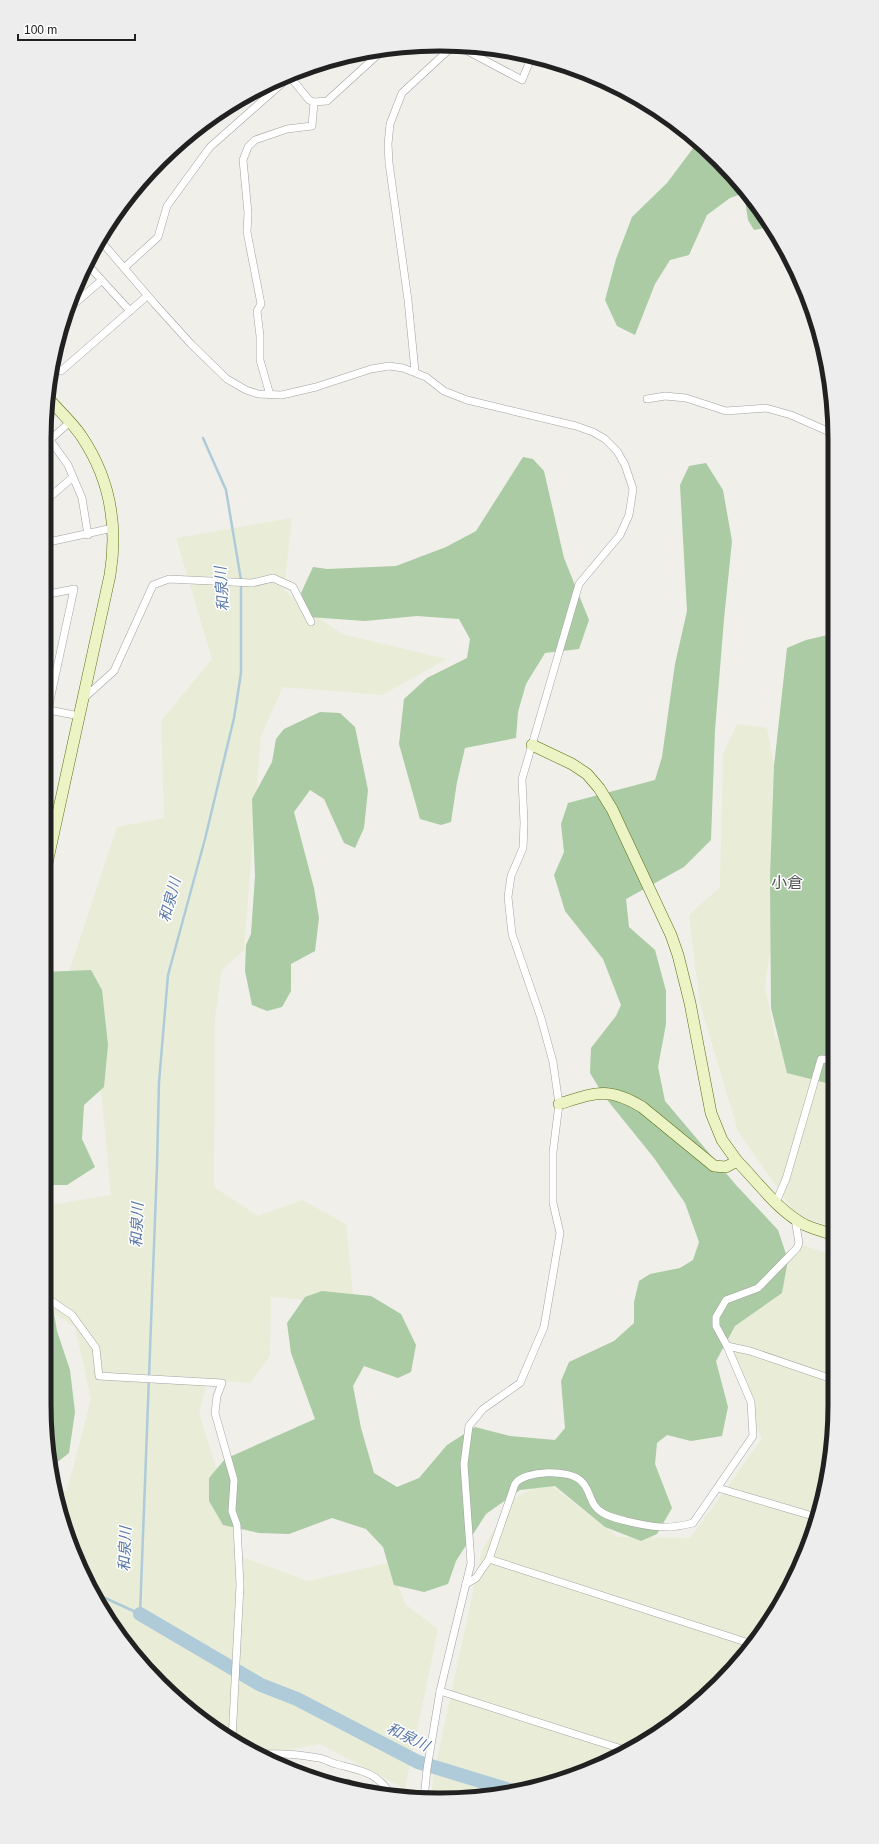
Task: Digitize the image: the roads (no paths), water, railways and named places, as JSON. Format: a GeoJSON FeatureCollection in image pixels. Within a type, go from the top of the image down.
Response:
{"type":"FeatureCollection","features":[{"type":"Feature","properties":{"kind":"street"},"geometry":{"type":"LineString","coordinates":[[415,371],[408,300],[389,162],[390,130],[402,93],[447,51]]}},
{"type":"Feature","properties":{"kind":"street"},"geometry":{"type":"LineString","coordinates":[[470,52],[522,80],[530,62]]}},
{"type":"Feature","properties":{"kind":"street"},"geometry":{"type":"LineString","coordinates":[[295,80],[309,100],[314,102],[327,101],[376,56]]}},
{"type":"Feature","properties":{"kind":"street"},"geometry":{"type":"LineString","coordinates":[[124,268],[158,237],[167,206],[210,147],[276,88]]}},
{"type":"Feature","properties":{"kind":"street"},"geometry":{"type":"LineString","coordinates":[[270,395],[260,360],[260,336],[257,311],[261,304],[247,232],[248,213],[243,160],[248,147],[255,140],[287,129],[312,126],[314,102]]}},
{"type":"Feature","properties":{"kind":"street"},"geometry":{"type":"LineString","coordinates":[[104,244],[147,296],[191,344],[228,379],[246,390],[270,395],[282,395],[316,387],[371,369],[389,366],[415,371],[426,377],[444,391],[467,400],[576,426],[593,432],[605,439],[617,451],[625,464],[633,489],[632,504],[620,535],[579,584],[522,779],[524,823],[523,848],[511,876],[508,897],[512,934],[543,1025],[553,1062],[559,1104],[553,1152],[553,1202],[560,1233],[544,1327],[520,1383],[484,1409],[469,1426],[464,1464],[471,1563],[440,1691],[425,1792]]}},
{"type":"Feature","properties":{"kind":"street"},"geometry":{"type":"LineString","coordinates":[[91,268],[130,311]]}},
{"type":"Feature","properties":{"kind":"street"},"geometry":{"type":"LineString","coordinates":[[77,301],[102,280]]}},
{"type":"Feature","properties":{"kind":"street"},"geometry":{"type":"LineString","coordinates":[[57,368],[60,371],[147,296]]}},
{"type":"Feature","properties":{"kind":"street"},"geometry":{"type":"LineString","coordinates":[[647,399],[676,396],[726,411],[766,408],[791,415],[828,431]]}},
{"type":"Feature","properties":{"kind":"street"},"geometry":{"type":"LineString","coordinates":[[51,845],[113,556],[113,528],[109,498],[105,483],[88,447],[70,422],[53,403]]}},
{"type":"Feature","properties":{"kind":"street"},"geometry":{"type":"LineString","coordinates":[[51,439],[70,422]]}},
{"type":"Feature","properties":{"kind":"street"},"geometry":{"type":"LineString","coordinates":[[51,441],[68,465],[82,498],[88,534]]}},
{"type":"Feature","properties":{"kind":"street"},"geometry":{"type":"LineString","coordinates":[[51,496],[73,477]]}},
{"type":"Feature","properties":{"kind":"street"},"geometry":{"type":"LineString","coordinates":[[51,542],[113,528]]}},
{"type":"Feature","properties":{"kind":"street"},"geometry":{"type":"LineString","coordinates":[[83,700],[114,671],[153,585],[169,579],[252,583],[273,578],[293,587],[311,622]]}},
{"type":"Feature","properties":{"kind":"street"},"geometry":{"type":"LineString","coordinates":[[51,594],[74,589],[51,688]]}},
{"type":"Feature","properties":{"kind":"street"},"geometry":{"type":"LineString","coordinates":[[51,710],[79,716]]}},
{"type":"Feature","properties":{"kind":"street"},"geometry":{"type":"LineString","coordinates":[[532,745],[572,764],[587,774],[599,788],[612,810],[671,935],[678,955],[690,1003],[711,1113],[722,1140],[737,1161],[776,1202],[795,1219],[806,1225],[828,1232]]}},
{"type":"Feature","properties":{"kind":"street"},"geometry":{"type":"LineString","coordinates":[[776,1202],[786,1179],[821,1059],[828,1060]]}},
{"type":"Feature","properties":{"kind":"street"},"geometry":{"type":"LineString","coordinates":[[559,1104],[595,1094],[619,1094],[642,1106],[714,1166],[726,1167],[737,1161]]}},
{"type":"Feature","properties":{"kind":"street"},"geometry":{"type":"LineString","coordinates":[[466,1584],[476,1578],[489,1559],[515,1484],[523,1476],[531,1474],[565,1474],[574,1476],[584,1485],[593,1504],[602,1513],[643,1525],[667,1528],[693,1523],[753,1436],[751,1402],[716,1326],[716,1317],[719,1310],[730,1297],[758,1288],[797,1248],[799,1243],[795,1219]]}},
{"type":"Feature","properties":{"kind":"street"},"geometry":{"type":"LineString","coordinates":[[51,1301],[72,1315],[96,1348],[99,1376],[222,1383],[217,1396],[215,1413],[234,1480],[232,1511],[236,1525],[240,1585],[232,1733]]}},
{"type":"Feature","properties":{"kind":"street"},"geometry":{"type":"LineString","coordinates":[[726,1346],[750,1351],[828,1378]]}},
{"type":"Feature","properties":{"kind":"street"},"geometry":{"type":"LineString","coordinates":[[718,1488],[811,1516]]}},
{"type":"Feature","properties":{"kind":"street"},"geometry":{"type":"LineString","coordinates":[[489,1559],[747,1642]]}},
{"type":"Feature","properties":{"kind":"street"},"geometry":{"type":"LineString","coordinates":[[440,1691],[620,1748]]}},
{"type":"Feature","properties":{"kind":"street"},"geometry":{"type":"LineString","coordinates":[[268,1753],[281,1752],[320,1758],[368,1772],[383,1784],[387,1790]]}},
{"type":"Feature","properties":{"kind":"waterway","name":"和泉川"},"geometry":{"type":"LineString","coordinates":[[102,1596],[140,1614],[159,1082],[168,975],[205,839],[234,718],[241,673],[241,580],[226,490],[203,438]]}},
{"type":"Feature","properties":{"kind":"waterway","name":"和泉川"},"geometry":{"type":"LineString","coordinates":[[140,1614],[261,1685],[297,1699],[418,1762],[503,1788]]}},
{"type":"Feature","properties":{"kind":"district","name":"小倉"},"geometry":{"type":"Point","coordinates":[787,882]}}]}
